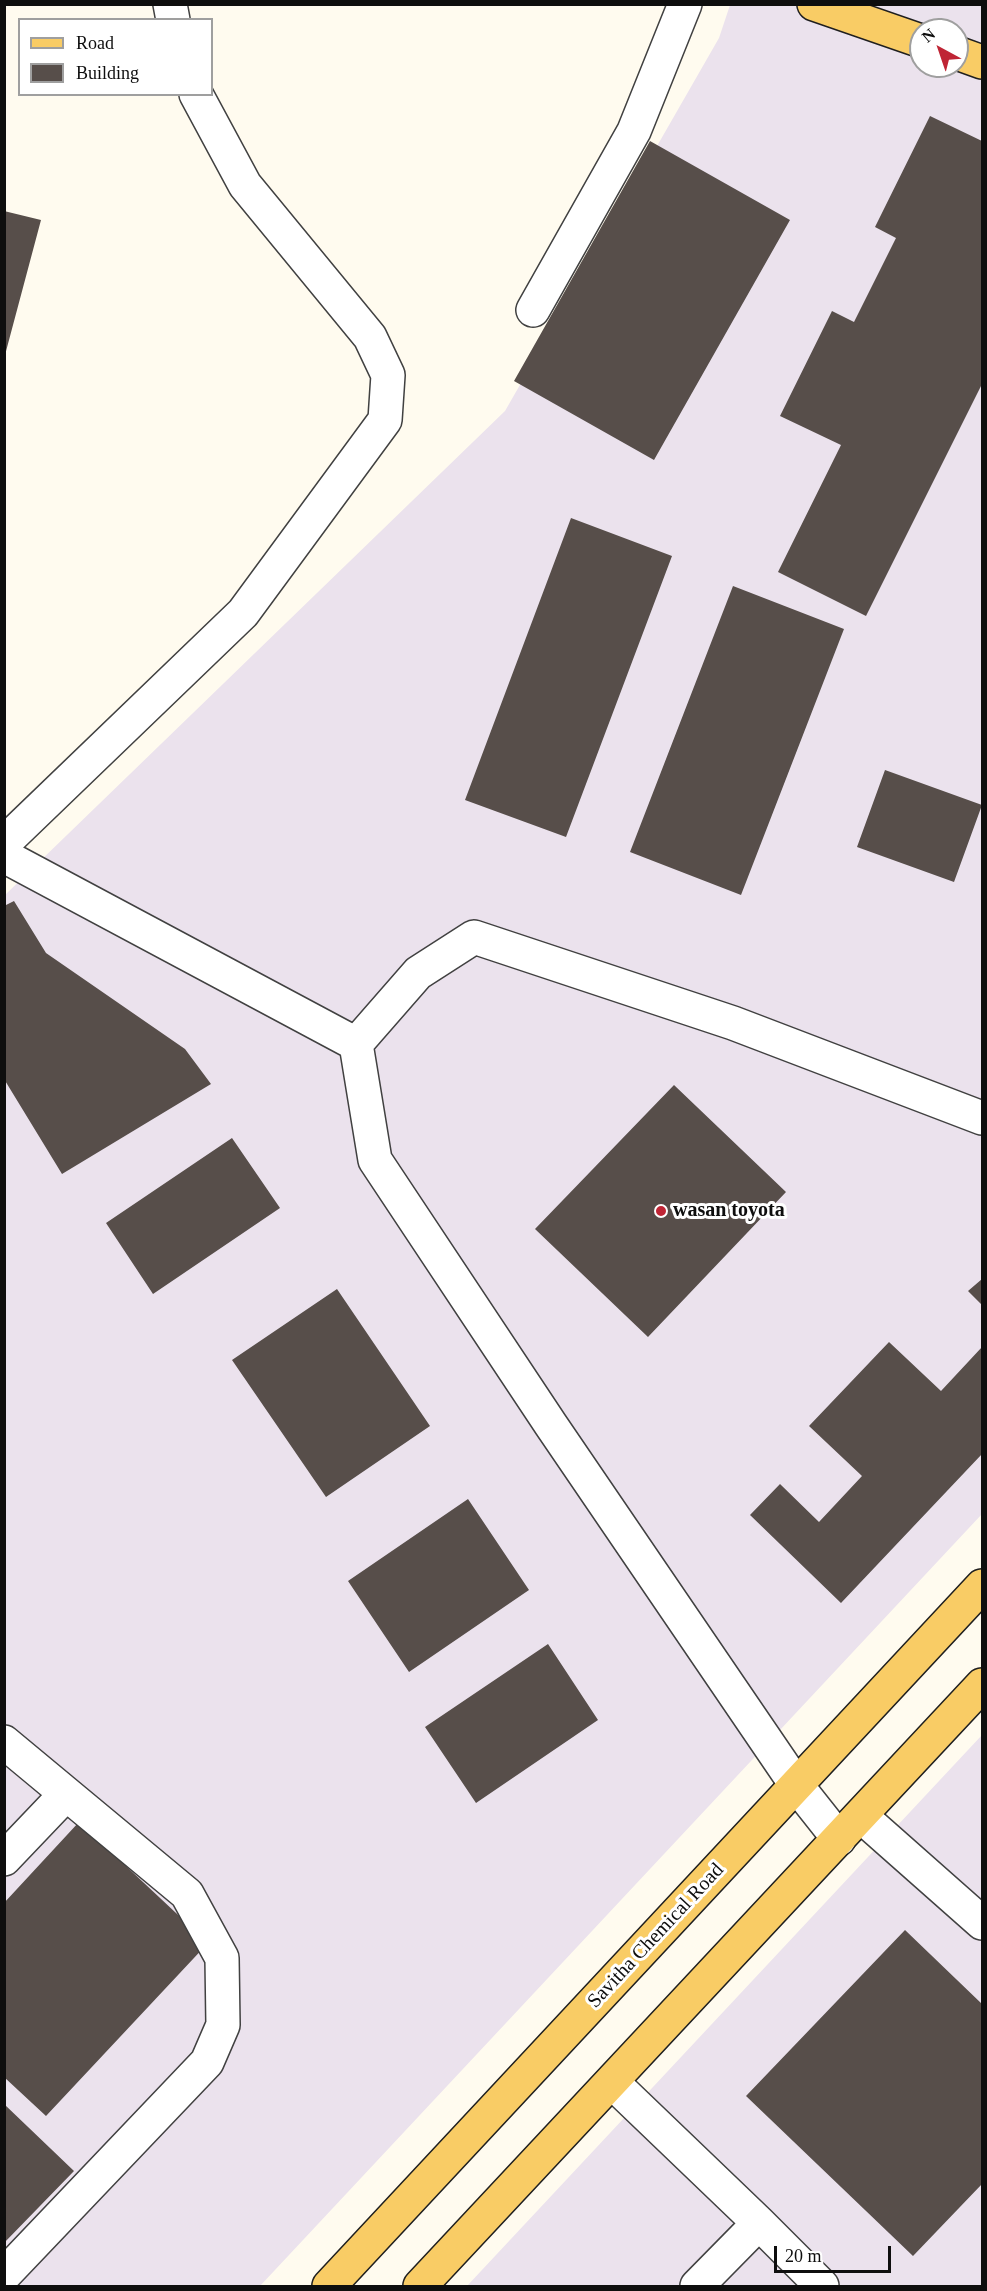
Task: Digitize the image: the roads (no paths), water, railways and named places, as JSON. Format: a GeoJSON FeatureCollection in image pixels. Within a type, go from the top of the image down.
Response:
{"type":"FeatureCollection","features":[{"type":"Feature","properties":{"kind":"main road"},"geometry":{"type":"LineString","coordinates":[[814,4],[909,37]]}},
{"type":"Feature","properties":{"kind":"main road","name":"Savitha Chemical Road"},"geometry":{"type":"LineString","coordinates":[[329,2286],[982,1586]]}},
{"type":"Feature","properties":{"kind":"main road"},"geometry":{"type":"LineString","coordinates":[[420,2286],[982,1685]]}},
{"type":"Feature","properties":{"kind":"street"},"geometry":{"type":"LineString","coordinates":[[533,310],[634,131],[685,4]]}},
{"type":"Feature","properties":{"kind":"street"},"geometry":{"type":"LineString","coordinates":[[4,843],[243,613],[385,420],[388,375],[370,337],[245,185],[197,96]]}},
{"type":"Feature","properties":{"kind":"street"},"geometry":{"type":"LineString","coordinates":[[4,856],[356,1044]]}},
{"type":"Feature","properties":{"kind":"street"},"geometry":{"type":"LineString","coordinates":[[839,1839],[797,1786],[544,1415],[375,1160],[356,1044],[417,973],[474,937],[733,1023],[982,1119]]}},
{"type":"Feature","properties":{"kind":"street"},"geometry":{"type":"LineString","coordinates":[[4,1742],[187,1893],[222,1959],[222,2025],[207,2062],[4,2275]]}},
{"type":"Feature","properties":{"kind":"street"},"geometry":{"type":"LineString","coordinates":[[4,1859],[66,1794]]}},
{"type":"Feature","properties":{"kind":"street"},"geometry":{"type":"LineString","coordinates":[[861,1816],[982,1923]]}},
{"type":"Feature","properties":{"kind":"street"},"geometry":{"type":"LineString","coordinates":[[612,2082],[822,2286]]}},
{"type":"Feature","properties":{"kind":"street"},"geometry":{"type":"LineString","coordinates":[[697,2286],[759,2223]]}},
{"type":"Feature","properties":{"kind":"place","name":"wasan toyota"},"geometry":{"type":"Point","coordinates":[661,1211]}}]}
